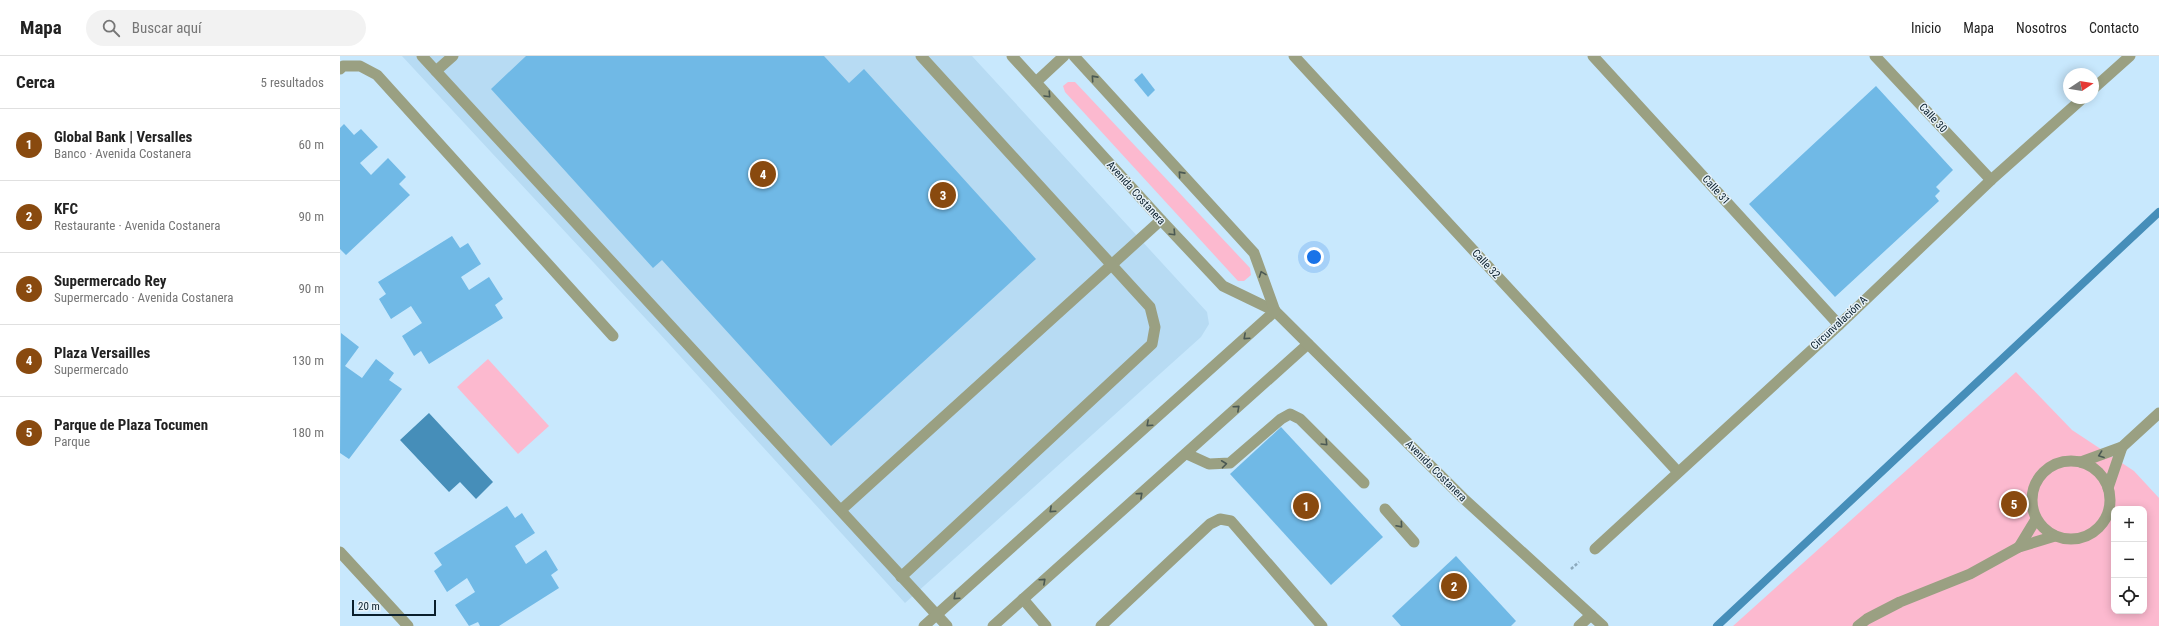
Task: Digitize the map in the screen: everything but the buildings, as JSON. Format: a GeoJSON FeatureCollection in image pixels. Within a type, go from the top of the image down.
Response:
{"type":"FeatureCollection","features":[{"type":"Feature","properties":{"kind":"street"},"geometry":{"type":"LineString","coordinates":[[422,56],[947,626]]}},
{"type":"Feature","properties":{"kind":"street"},"geometry":{"type":"LineString","coordinates":[[436,71],[453,56]]}},
{"type":"Feature","properties":{"kind":"street"},"geometry":{"type":"LineString","coordinates":[[901,576],[1152,344],[1155,327],[1150,307],[922,56]]}},
{"type":"Feature","properties":{"kind":"street"},"geometry":{"type":"LineString","coordinates":[[1036,82],[1064,56]]}},
{"type":"Feature","properties":{"kind":"street","name":"Avenida Costanera"},"geometry":{"type":"LineString","coordinates":[[1074,56],[1254,253],[1275,311]]}},
{"type":"Feature","properties":{"kind":"street","name":"Calle 32"},"geometry":{"type":"LineString","coordinates":[[1294,56],[1678,472]]}},
{"type":"Feature","properties":{"kind":"street","name":"Calle 31"},"geometry":{"type":"LineString","coordinates":[[1593,56],[1838,325]]}},
{"type":"Feature","properties":{"kind":"street","name":"Calle 30"},"geometry":{"type":"LineString","coordinates":[[1875,56],[1991,180]]}},
{"type":"Feature","properties":{"kind":"street"},"geometry":{"type":"LineString","coordinates":[[2099,84],[2130,56]]}},
{"type":"Feature","properties":{"kind":"street","name":"Avenida Costanera"},"geometry":{"type":"LineString","coordinates":[[1015,57],[1161,220],[1224,286],[1275,311],[1463,498],[1603,626]]}},
{"type":"Feature","properties":{"kind":"street"},"geometry":{"type":"LineString","coordinates":[[340,69],[343,66],[360,66],[377,75],[614,336]]}},
{"type":"Feature","properties":{"kind":"street","name":"Circunvalación A"},"geometry":{"type":"LineString","coordinates":[[1595,549],[1838,325],[1991,180],[2076,104]]}},
{"type":"Feature","properties":{"kind":"street"},"geometry":{"type":"LineString","coordinates":[[841,510],[1161,220]]}},
{"type":"Feature","properties":{"kind":"street"},"geometry":{"type":"LineString","coordinates":[[924,626],[1275,311]]}},
{"type":"Feature","properties":{"kind":"street"},"geometry":{"type":"LineString","coordinates":[[993,626],[1187,454],[1308,344]]}},
{"type":"Feature","properties":{"kind":"street"},"geometry":{"type":"LineString","coordinates":[[2081,462],[2122,447],[2159,413]]}},
{"type":"Feature","properties":{"kind":"street"},"geometry":{"type":"LineString","coordinates":[[1187,454],[1209,464],[1230,463],[1290,414],[1300,419],[1364,483]]}},
{"type":"Feature","properties":{"kind":"street"},"geometry":{"type":"LineString","coordinates":[[2108,488],[2122,447]]}},
{"type":"Feature","properties":{"kind":"street"},"geometry":{"type":"LineString","coordinates":[[2068,460],[2081,462],[2092,468],[2102,476],[2108,488],[2110,500],[2108,513],[2101,525],[2092,534],[2080,538],[2067,540],[2054,536],[2044,529],[2036,518],[2032,506],[2032,493],[2036,481],[2044,471],[2055,464],[2068,460]]}},
{"type":"Feature","properties":{"kind":"street"},"geometry":{"type":"LineString","coordinates":[[1386,509],[1414,542]]}},
{"type":"Feature","properties":{"kind":"street"},"geometry":{"type":"LineString","coordinates":[[2019,547],[2036,518]]}},
{"type":"Feature","properties":{"kind":"street"},"geometry":{"type":"LineString","coordinates":[[1101,626],[1210,524],[1220,519],[1231,522],[1322,626]]}},
{"type":"Feature","properties":{"kind":"street"},"geometry":{"type":"LineString","coordinates":[[1858,626],[1867,619],[1900,602],[1970,574],[2019,547],[2054,536]]}},
{"type":"Feature","properties":{"kind":"street"},"geometry":{"type":"LineString","coordinates":[[340,552],[408,626]]}},
{"type":"Feature","properties":{"kind":"street"},"geometry":{"type":"LineString","coordinates":[[1023,599],[1046,626]]}},
{"type":"Feature","properties":{"kind":"street"},"geometry":{"type":"LineString","coordinates":[[1579,626],[1591,615]]}},
{"type":"Feature","properties":{"kind":"shaded area"},"geometry":{"type":"Polygon","coordinates":[[[402,56],[972,56],[1207,312],[1209,324],[1201,337],[905,603],[659,333],[402,56]]]}},
{"type":"Feature","properties":{"kind":"shaded area"},"geometry":{"type":"Polygon","coordinates":[[[1068,82],[1075,82],[1250,268],[1251,275],[1244,281],[1238,281],[1065,92],[1063,86],[1068,82]]]}},
{"type":"Feature","properties":{"kind":"shaded area"},"geometry":{"type":"Polygon","coordinates":[[[488,359],[549,426],[518,454],[457,387],[488,359]]]}},
{"type":"Feature","properties":{"kind":"shaded area"},"geometry":{"type":"Polygon","coordinates":[[[2016,372],[2072,430],[2134,471],[2159,498],[2159,626],[1733,626],[2016,372]]]}},
{"type":"Feature","properties":{"kind":"water"},"geometry":{"type":"Polygon","coordinates":[[[429,413],[493,482],[476,499],[460,482],[449,492],[400,440],[429,413]]]}},
{"type":"Feature","properties":{"kind":"waterway"},"geometry":{"type":"LineString","coordinates":[[1717,626],[2159,212]]}},
{"type":"Feature","properties":{"kind":"place","name":"Plaza Versailles"},"geometry":{"type":"Point","coordinates":[763,174]}},
{"type":"Feature","properties":{"kind":"place","name":"Supermercado Rey"},"geometry":{"type":"Point","coordinates":[943,195]}},
{"type":"Feature","properties":{"kind":"place","name":"Parque de Plaza Tocumen"},"geometry":{"type":"Point","coordinates":[2014,504]}},
{"type":"Feature","properties":{"kind":"place","name":"Global Bank | Versalles"},"geometry":{"type":"Point","coordinates":[1306,506]}},
{"type":"Feature","properties":{"kind":"place","name":"KFC"},"geometry":{"type":"Point","coordinates":[1454,586]}}]}
